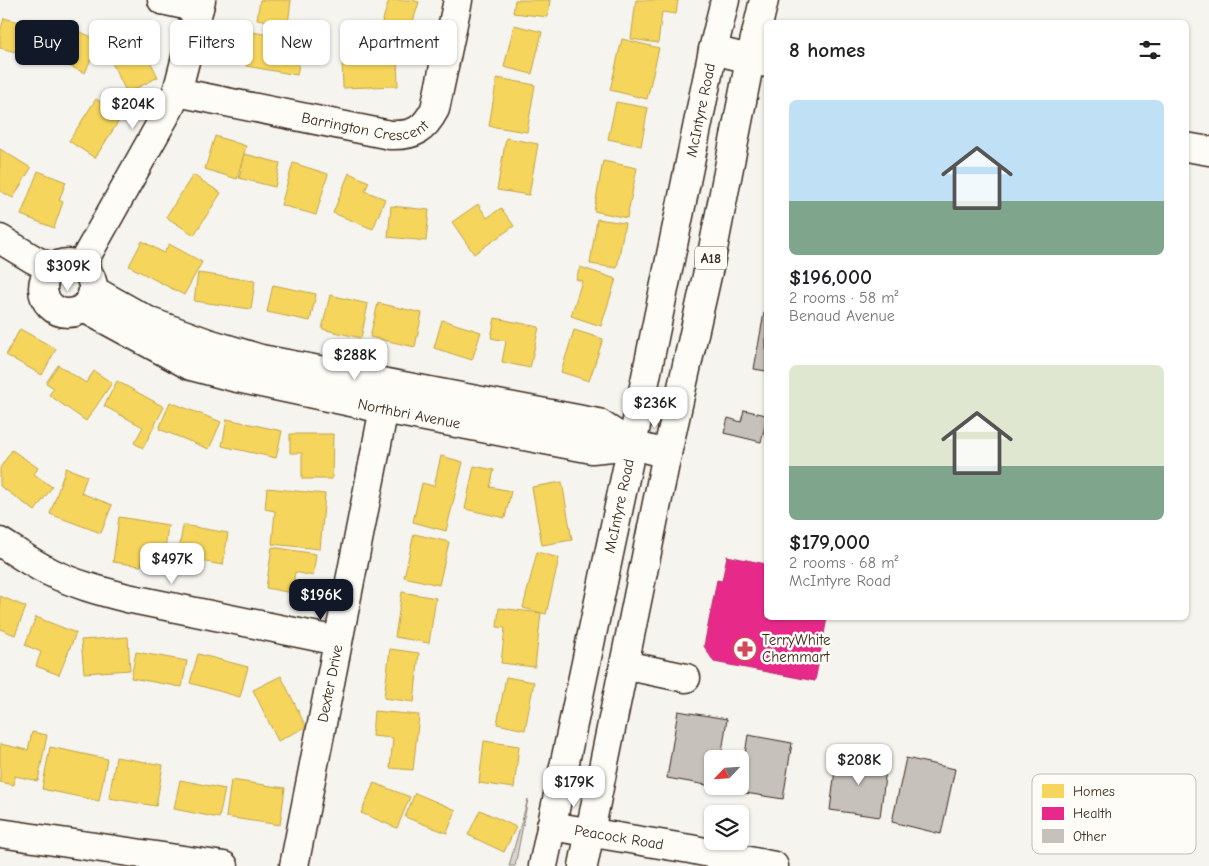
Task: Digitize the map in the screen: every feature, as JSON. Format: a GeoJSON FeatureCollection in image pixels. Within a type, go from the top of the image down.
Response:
{"type":"FeatureCollection","features":[{"type":"Feature","properties":{"kind":"street"},"geometry":{"type":"LineString","coordinates":[[81,266],[177,92],[200,4],[162,0]]}},
{"type":"Feature","properties":{"kind":"street","name":"Barrington Crescent"},"geometry":{"type":"LineString","coordinates":[[177,92],[402,136],[421,128],[429,121],[435,109],[458,0]]}},
{"type":"Feature","properties":{"kind":"street","name":"McIntyre Road"},"geometry":{"type":"LineString","coordinates":[[543,866],[725,0]]}},
{"type":"Feature","properties":{"kind":"street","name":"A18"},"geometry":{"type":"LineString","coordinates":[[584,866],[666,454],[758,61],[764,0]]}},
{"type":"Feature","properties":{"kind":"street"},"geometry":{"type":"LineString","coordinates":[[713,50],[758,61]]}},
{"type":"Feature","properties":{"kind":"street"},"geometry":{"type":"LineString","coordinates":[[1189,148],[1209,151]]}},
{"type":"Feature","properties":{"kind":"street"},"geometry":{"type":"LineString","coordinates":[[0,239],[33,259],[47,274]]}},
{"type":"Feature","properties":{"kind":"street"},"geometry":{"type":"LineString","coordinates":[[0,258],[47,274]]}},
{"type":"Feature","properties":{"kind":"street"},"geometry":{"type":"LineString","coordinates":[[66,262],[81,266],[86,270],[93,283],[88,299],[76,312],[68,313],[53,309],[47,303],[42,288],[47,274],[58,264],[66,262]]}},
{"type":"Feature","properties":{"kind":"street","name":"Northbri Avenue"},"geometry":{"type":"LineString","coordinates":[[88,299],[191,366],[242,379],[386,397],[592,449],[632,445],[666,454]]}},
{"type":"Feature","properties":{"kind":"street","name":"Dexter Drive"},"geometry":{"type":"LineString","coordinates":[[294,866],[386,397]]}},
{"type":"Feature","properties":{"kind":"street"},"geometry":{"type":"LineString","coordinates":[[0,542],[48,571],[74,583],[100,591],[338,641]]}},
{"type":"Feature","properties":{"kind":"street"},"geometry":{"type":"LineString","coordinates":[[624,665],[686,678]]}},
{"type":"Feature","properties":{"kind":"street","name":"Peacock Road"},"geometry":{"type":"LineString","coordinates":[[551,826],[690,849],[774,866]]}},
{"type":"Feature","properties":{"kind":"street"},"geometry":{"type":"LineString","coordinates":[[0,832],[224,866]]}},
{"type":"Feature","properties":{"kind":"shaded area"},"geometry":{"type":"Polygon","coordinates":[[[528,799],[515,866],[509,866],[528,799]]]}},
{"type":"Feature","properties":{"kind":"building: Homes"},"geometry":{"type":"Polygon","coordinates":[[[260,0],[291,0],[288,20],[257,19],[260,0]]]}},
{"type":"Feature","properties":{"kind":"building: Homes"},"geometry":{"type":"Polygon","coordinates":[[[389,0],[412,0],[419,2],[413,20],[383,20],[389,0]]]}},
{"type":"Feature","properties":{"kind":"building: Homes"},"geometry":{"type":"Polygon","coordinates":[[[515,0],[550,0],[548,17],[513,13],[515,0]]]}},
{"type":"Feature","properties":{"kind":"building: Homes"},"geometry":{"type":"Polygon","coordinates":[[[636,0],[678,0],[676,14],[662,12],[658,43],[631,39],[636,0]]]}},
{"type":"Feature","properties":{"kind":"building: Homes"},"geometry":{"type":"Polygon","coordinates":[[[4,18],[15,21],[15,52],[0,48],[0,32],[4,18]]]}},
{"type":"Feature","properties":{"kind":"building: Homes"},"geometry":{"type":"Polygon","coordinates":[[[514,25],[542,32],[532,74],[504,67],[514,25]]]}},
{"type":"Feature","properties":{"kind":"building: Homes"},"geometry":{"type":"Polygon","coordinates":[[[79,32],[89,36],[89,64],[85,73],[67,65],[79,65],[79,32]]]}},
{"type":"Feature","properties":{"kind":"building: Homes"},"geometry":{"type":"Polygon","coordinates":[[[253,32],[263,34],[263,65],[299,65],[297,75],[246,66],[253,65],[253,32]]]}},
{"type":"Feature","properties":{"kind":"building: Homes"},"geometry":{"type":"Polygon","coordinates":[[[622,39],[659,48],[647,99],[610,90],[622,39]]]}},
{"type":"Feature","properties":{"kind":"building: Homes"},"geometry":{"type":"Polygon","coordinates":[[[113,65],[152,65],[158,77],[127,93],[113,65]]]}},
{"type":"Feature","properties":{"kind":"building: Homes"},"geometry":{"type":"Polygon","coordinates":[[[342,65],[397,65],[398,86],[343,88],[342,65]]]}},
{"type":"Feature","properties":{"kind":"building: Homes"},"geometry":{"type":"Polygon","coordinates":[[[497,78],[535,85],[527,132],[489,126],[497,78]]]}},
{"type":"Feature","properties":{"kind":"building: Homes"},"geometry":{"type":"Polygon","coordinates":[[[96,99],[122,116],[95,158],[69,141],[96,99]]]}},
{"type":"Feature","properties":{"kind":"building: Homes"},"geometry":{"type":"Polygon","coordinates":[[[616,102],[648,108],[641,146],[608,139],[616,102]]]}},
{"type":"Feature","properties":{"kind":"building: Homes"},"geometry":{"type":"Polygon","coordinates":[[[215,136],[246,146],[237,179],[205,169],[215,136]]]}},
{"type":"Feature","properties":{"kind":"building: Homes"},"geometry":{"type":"Polygon","coordinates":[[[506,138],[538,144],[529,195],[497,190],[506,138]]]}},
{"type":"Feature","properties":{"kind":"building: Homes"},"geometry":{"type":"Polygon","coordinates":[[[0,149],[31,168],[13,198],[0,191],[0,149]]]}},
{"type":"Feature","properties":{"kind":"building: Homes"},"geometry":{"type":"Polygon","coordinates":[[[245,154],[280,163],[275,187],[239,178],[245,154]]]}},
{"type":"Feature","properties":{"kind":"building: Homes"},"geometry":{"type":"Polygon","coordinates":[[[603,161],[637,168],[627,218],[594,211],[603,161]]]}},
{"type":"Feature","properties":{"kind":"building: Homes"},"geometry":{"type":"Polygon","coordinates":[[[293,163],[328,174],[316,215],[281,205],[293,163]]]}},
{"type":"Feature","properties":{"kind":"building: Homes"},"geometry":{"type":"Polygon","coordinates":[[[38,171],[66,182],[59,200],[63,202],[54,228],[21,215],[38,171]]]}},
{"type":"Feature","properties":{"kind":"building: Homes"},"geometry":{"type":"Polygon","coordinates":[[[349,173],[369,182],[365,191],[385,199],[373,229],[333,213],[349,173]]]}},
{"type":"Feature","properties":{"kind":"building: Homes"},"geometry":{"type":"Polygon","coordinates":[[[193,175],[221,193],[194,235],[166,217],[193,175]]]}},
{"type":"Feature","properties":{"kind":"building: Homes"},"geometry":{"type":"Polygon","coordinates":[[[478,204],[487,218],[501,208],[514,226],[474,254],[452,222],[478,204]]]}},
{"type":"Feature","properties":{"kind":"building: Homes"},"geometry":{"type":"Polygon","coordinates":[[[391,206],[429,210],[426,241],[388,237],[391,206]]]}},
{"type":"Feature","properties":{"kind":"building: Homes"},"geometry":{"type":"Polygon","coordinates":[[[597,219],[625,223],[617,268],[590,264],[597,219]]]}},
{"type":"Feature","properties":{"kind":"building: Homes"},"geometry":{"type":"Polygon","coordinates":[[[142,241],[164,253],[169,244],[202,262],[184,295],[129,266],[142,241]]]}},
{"type":"Feature","properties":{"kind":"building: Homes"},"geometry":{"type":"Polygon","coordinates":[[[580,267],[616,279],[601,326],[571,316],[582,281],[576,279],[580,267]]]}},
{"type":"Feature","properties":{"kind":"building: Homes"},"geometry":{"type":"Polygon","coordinates":[[[198,273],[255,281],[251,309],[194,301],[198,273]]]}},
{"type":"Feature","properties":{"kind":"building: Homes"},"geometry":{"type":"Polygon","coordinates":[[[273,285],[316,294],[310,321],[267,312],[273,285]]]}},
{"type":"Feature","properties":{"kind":"building: Homes"},"geometry":{"type":"Polygon","coordinates":[[[330,295],[368,304],[361,338],[322,329],[330,295]]]}},
{"type":"Feature","properties":{"kind":"building: Homes"},"geometry":{"type":"Polygon","coordinates":[[[378,303],[422,313],[415,347],[370,337],[378,303]]]}},
{"type":"Feature","properties":{"kind":"building: Homes"},"geometry":{"type":"Polygon","coordinates":[[[495,318],[539,327],[530,368],[502,362],[506,341],[491,338],[495,318]]]}},
{"type":"Feature","properties":{"kind":"building: Homes"},"geometry":{"type":"Polygon","coordinates":[[[442,320],[481,332],[472,360],[434,348],[442,320]]]}},
{"type":"Feature","properties":{"kind":"building: Homes"},"geometry":{"type":"Polygon","coordinates":[[[20,329],[56,349],[42,375],[6,355],[20,329]]]}},
{"type":"Feature","properties":{"kind":"building: Homes"},"geometry":{"type":"Polygon","coordinates":[[[574,330],[603,339],[589,381],[561,372],[574,330]]]}},
{"type":"Feature","properties":{"kind":"building: Homes"},"geometry":{"type":"Polygon","coordinates":[[[58,365],[86,383],[94,371],[112,383],[86,421],[49,395],[54,388],[46,383],[58,365]]]}},
{"type":"Feature","properties":{"kind":"building: Homes"},"geometry":{"type":"Polygon","coordinates":[[[117,381],[164,407],[143,448],[134,443],[143,427],[104,406],[117,381]]]}},
{"type":"Feature","properties":{"kind":"building: Homes"},"geometry":{"type":"Polygon","coordinates":[[[170,402],[221,422],[209,449],[159,429],[170,402]]]}},
{"type":"Feature","properties":{"kind":"building: Homes"},"geometry":{"type":"Polygon","coordinates":[[[227,419],[282,431],[276,458],[222,446],[227,419]]]}},
{"type":"Feature","properties":{"kind":"building: Homes"},"geometry":{"type":"Polygon","coordinates":[[[290,434],[333,434],[332,479],[302,479],[302,453],[290,453],[290,434]]]}},
{"type":"Feature","properties":{"kind":"building: Homes"},"geometry":{"type":"Polygon","coordinates":[[[12,450],[38,468],[34,474],[52,487],[35,511],[0,486],[0,468],[12,450]]]}},
{"type":"Feature","properties":{"kind":"building: Homes"},"geometry":{"type":"Polygon","coordinates":[[[441,456],[463,462],[446,531],[413,522],[422,483],[434,486],[441,456]]]}},
{"type":"Feature","properties":{"kind":"building: Homes"},"geometry":{"type":"Polygon","coordinates":[[[474,466],[494,470],[490,487],[511,491],[505,518],[465,509],[474,466]]]}},
{"type":"Feature","properties":{"kind":"building: Homes"},"geometry":{"type":"Polygon","coordinates":[[[66,468],[87,476],[81,493],[112,505],[101,533],[50,514],[66,468]]]}},
{"type":"Feature","properties":{"kind":"building: Homes"},"geometry":{"type":"Polygon","coordinates":[[[562,482],[572,540],[542,545],[532,487],[562,482]]]}},
{"type":"Feature","properties":{"kind":"building: Homes"},"geometry":{"type":"Polygon","coordinates":[[[267,488],[325,494],[320,549],[272,544],[275,511],[265,509],[267,488]]]}},
{"type":"Feature","properties":{"kind":"building: Homes"},"geometry":{"type":"Polygon","coordinates":[[[119,517],[168,525],[164,558],[143,555],[141,566],[113,562],[119,517]]]}},
{"type":"Feature","properties":{"kind":"building: Homes"},"geometry":{"type":"Polygon","coordinates":[[[183,525],[228,533],[223,565],[178,557],[183,525]]]}},
{"type":"Feature","properties":{"kind":"building: Homes"},"geometry":{"type":"Polygon","coordinates":[[[414,534],[449,542],[439,585],[404,577],[414,534]]]}},
{"type":"Feature","properties":{"kind":"building: Homes"},"geometry":{"type":"Polygon","coordinates":[[[272,547],[316,554],[313,576],[295,572],[292,593],[266,588],[272,547]]]}},
{"type":"Feature","properties":{"kind":"building: Homes"},"geometry":{"type":"Polygon","coordinates":[[[537,552],[559,558],[546,614],[523,608],[537,552]]]}},
{"type":"Feature","properties":{"kind":"building: Homes"},"geometry":{"type":"Polygon","coordinates":[[[402,592],[436,598],[429,643],[395,637],[402,592]]]}},
{"type":"Feature","properties":{"kind":"building: Homes"},"geometry":{"type":"Polygon","coordinates":[[[0,596],[26,607],[15,635],[0,629],[0,596]]]}},
{"type":"Feature","properties":{"kind":"building: Homes"},"geometry":{"type":"Polygon","coordinates":[[[499,608],[541,613],[535,667],[501,663],[505,628],[497,627],[499,608]]]}},
{"type":"Feature","properties":{"kind":"building: Homes"},"geometry":{"type":"Polygon","coordinates":[[[36,617],[76,633],[59,675],[36,666],[41,652],[25,645],[36,617]]]}},
{"type":"Feature","properties":{"kind":"building: Homes"},"geometry":{"type":"Polygon","coordinates":[[[128,637],[130,670],[84,673],[81,640],[128,637]]]}},
{"type":"Feature","properties":{"kind":"building: Homes"},"geometry":{"type":"Polygon","coordinates":[[[390,649],[419,653],[414,702],[384,698],[390,649]]]}},
{"type":"Feature","properties":{"kind":"building: Homes"},"geometry":{"type":"Polygon","coordinates":[[[136,652],[187,661],[182,687],[131,678],[136,652]]]}},
{"type":"Feature","properties":{"kind":"building: Homes"},"geometry":{"type":"Polygon","coordinates":[[[198,654],[248,667],[240,697],[190,683],[198,654]]]}},
{"type":"Feature","properties":{"kind":"building: Homes"},"geometry":{"type":"Polygon","coordinates":[[[281,676],[306,727],[278,741],[253,690],[281,676]]]}},
{"type":"Feature","properties":{"kind":"building: Homes"},"geometry":{"type":"Polygon","coordinates":[[[506,677],[534,682],[525,730],[497,724],[506,677]]]}},
{"type":"Feature","properties":{"kind":"building: Homes"},"geometry":{"type":"Polygon","coordinates":[[[374,711],[419,715],[413,770],[390,768],[393,738],[372,736],[374,711]]]}},
{"type":"Feature","properties":{"kind":"building: Homes"},"geometry":{"type":"Polygon","coordinates":[[[32,732],[47,735],[38,781],[15,776],[14,785],[0,782],[0,744],[28,750],[32,732]]]}},
{"type":"Feature","properties":{"kind":"building: Homes"},"geometry":{"type":"Polygon","coordinates":[[[484,741],[519,746],[514,788],[479,783],[484,741]]]}},
{"type":"Feature","properties":{"kind":"building: Homes"},"geometry":{"type":"Polygon","coordinates":[[[50,747],[107,759],[99,801],[42,789],[50,747]]]}},
{"type":"Feature","properties":{"kind":"building: Homes"},"geometry":{"type":"Polygon","coordinates":[[[116,757],[163,765],[156,806],[109,798],[116,757]]]}},
{"type":"Feature","properties":{"kind":"building: Homes"},"geometry":{"type":"Polygon","coordinates":[[[180,780],[225,789],[219,818],[174,809],[180,780]]]}},
{"type":"Feature","properties":{"kind":"building: Homes"},"geometry":{"type":"Polygon","coordinates":[[[231,780],[285,788],[280,825],[226,817],[231,780]]]}},
{"type":"Feature","properties":{"kind":"building: Homes"},"geometry":{"type":"Polygon","coordinates":[[[374,783],[410,797],[397,828],[361,813],[374,783]]]}},
{"type":"Feature","properties":{"kind":"building: Homes"},"geometry":{"type":"Polygon","coordinates":[[[415,793],[456,810],[447,833],[405,817],[415,793]]]}},
{"type":"Feature","properties":{"kind":"building: Homes"},"geometry":{"type":"Polygon","coordinates":[[[480,810],[516,827],[504,852],[468,835],[480,810]]]}},
{"type":"Feature","properties":{"kind":"building: Health"},"geometry":{"type":"Polygon","coordinates":[[[727,556],[764,564],[764,620],[827,620],[815,681],[714,662],[704,646],[717,580],[722,581],[727,556]]]}},
{"type":"Feature","properties":{"kind":"building: Other"},"geometry":{"type":"Polygon","coordinates":[[[764,313],[764,371],[754,369],[764,313]]]}},
{"type":"Feature","properties":{"kind":"building: Other"},"geometry":{"type":"Polygon","coordinates":[[[744,410],[764,415],[764,430],[761,442],[724,433],[728,418],[741,422],[744,410]]]}},
{"type":"Feature","properties":{"kind":"building: Other"},"geometry":{"type":"Polygon","coordinates":[[[678,711],[727,719],[722,750],[704,750],[704,785],[667,778],[678,711]]]}},
{"type":"Feature","properties":{"kind":"building: Other"},"geometry":{"type":"Polygon","coordinates":[[[748,735],[792,743],[783,799],[749,794],[749,750],[746,750],[748,735]]]}},
{"type":"Feature","properties":{"kind":"building: Other"},"geometry":{"type":"Polygon","coordinates":[[[837,754],[887,761],[880,817],[830,810],[837,754]]]}},
{"type":"Feature","properties":{"kind":"building: Other"},"geometry":{"type":"Polygon","coordinates":[[[906,758],[955,769],[941,834],[892,822],[906,758]]]}},
{"type":"Feature","properties":{"kind":"place","name":"TerryWhite Chemmart"},"geometry":{"type":"Point","coordinates":[745,649]}}]}
